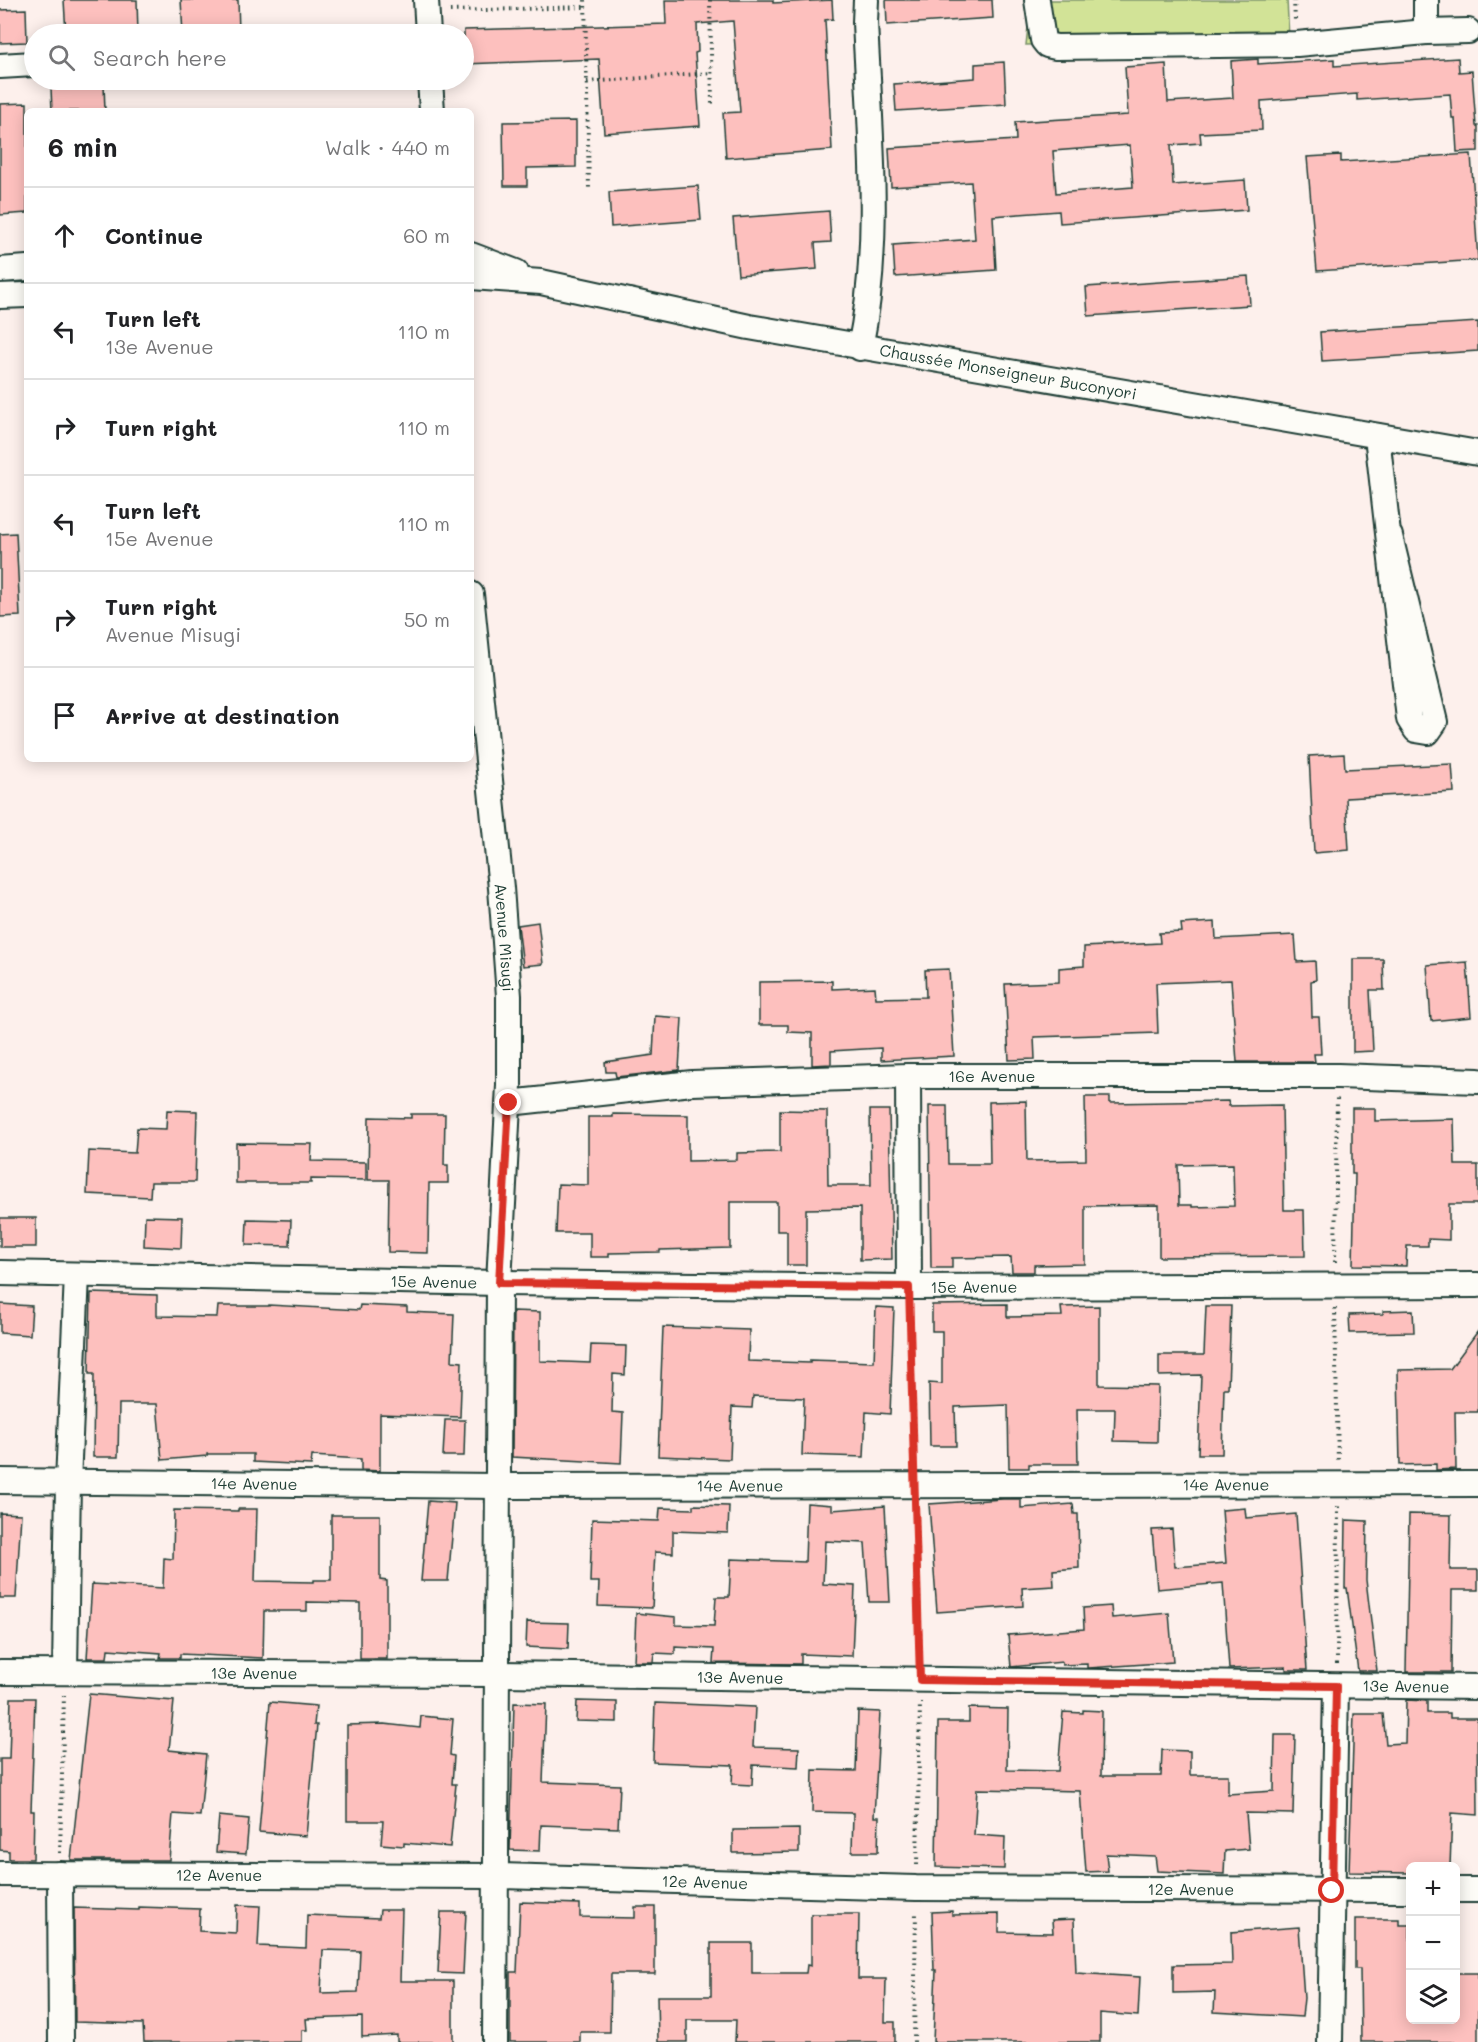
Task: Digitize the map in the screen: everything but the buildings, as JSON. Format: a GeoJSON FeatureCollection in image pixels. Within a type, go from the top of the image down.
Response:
{"type":"FeatureCollection","features":[{"type":"Feature","properties":{"kind":"street"},"geometry":{"type":"LineString","coordinates":[[860,348],[867,314],[871,275],[872,178],[866,0]]}},
{"type":"Feature","properties":{"kind":"street"},"geometry":{"type":"LineString","coordinates":[[1037,0],[1043,40],[1047,45],[1056,47],[1297,44],[1426,32],[1468,31]]}},
{"type":"Feature","properties":{"kind":"street"},"geometry":{"type":"LineString","coordinates":[[1426,0],[1426,32]]}},
{"type":"Feature","properties":{"kind":"street"},"geometry":{"type":"LineString","coordinates":[[0,66],[24,65]]}},
{"type":"Feature","properties":{"kind":"street"},"geometry":{"type":"LineString","coordinates":[[431,90],[432,108]]}},
{"type":"Feature","properties":{"kind":"street","name":"Chaussée Monseigneur Buconyori"},"geometry":{"type":"LineString","coordinates":[[474,256],[541,282]]}},
{"type":"Feature","properties":{"kind":"street"},"geometry":{"type":"LineString","coordinates":[[0,270],[24,268]]}},
{"type":"Feature","properties":{"kind":"street","name":"Chaussée Monseigneur Buconyori"},"geometry":{"type":"LineString","coordinates":[[474,277],[541,282],[748,327],[860,348],[1478,453]]}},
{"type":"Feature","properties":{"kind":"street"},"geometry":{"type":"LineString","coordinates":[[0,296],[24,295]]}},
{"type":"Feature","properties":{"kind":"street"},"geometry":{"type":"LineString","coordinates":[[1377,436],[1409,719],[1416,730],[1428,732],[1435,722],[1390,536]]}},
{"type":"Feature","properties":{"kind":"street","name":"Avenue Misugi"},"geometry":{"type":"LineString","coordinates":[[474,623],[501,888],[509,996],[509,1094],[499,1283],[495,1674],[497,1876],[495,2042]]}},
{"type":"Feature","properties":{"kind":"street"},"geometry":{"type":"LineString","coordinates":[[909,1076],[909,1287]]}},
{"type":"Feature","properties":{"kind":"street","name":"16e Avenue"},"geometry":{"type":"LineString","coordinates":[[509,1094],[692,1083],[909,1076],[1338,1076],[1478,1080]]}},
{"type":"Feature","properties":{"kind":"street","name":"15e Avenue"},"geometry":{"type":"LineString","coordinates":[[0,1273],[499,1283],[909,1287],[1478,1285]]}},
{"type":"Feature","properties":{"kind":"street"},"geometry":{"type":"LineString","coordinates":[[65,1671],[68,1482],[77,1275]]}},
{"type":"Feature","properties":{"kind":"street","name":"14e Avenue"},"geometry":{"type":"LineString","coordinates":[[0,1481],[497,1486],[1478,1484]]}},
{"type":"Feature","properties":{"kind":"street","name":"13e Avenue"},"geometry":{"type":"LineString","coordinates":[[0,1671],[495,1674],[1478,1687]]}},
{"type":"Feature","properties":{"kind":"street"},"geometry":{"type":"LineString","coordinates":[[1330,2042],[1336,1686]]}},
{"type":"Feature","properties":{"kind":"street","name":"12e Avenue"},"geometry":{"type":"LineString","coordinates":[[0,1874],[497,1876],[916,1888],[1406,1890]]}},
{"type":"Feature","properties":{"kind":"street"},"geometry":{"type":"LineString","coordinates":[[60,1874],[61,2042]]}},
{"type":"Feature","properties":{"kind":"street"},"geometry":{"type":"LineString","coordinates":[[1460,1890],[1478,1890]]}},
{"type":"Feature","properties":{"kind":"path"},"geometry":{"type":"LineString","coordinates":[[585,0],[589,188]]}},
{"type":"Feature","properties":{"kind":"path"},"geometry":{"type":"LineString","coordinates":[[710,0],[712,105]]}},
{"type":"Feature","properties":{"kind":"path"},"geometry":{"type":"LineString","coordinates":[[427,15],[585,7]]}},
{"type":"Feature","properties":{"kind":"path"},"geometry":{"type":"LineString","coordinates":[[586,82],[712,73]]}},
{"type":"Feature","properties":{"kind":"path"},"geometry":{"type":"LineString","coordinates":[[1336,1686],[1338,1483],[1335,1286],[1338,1076]]}},
{"type":"Feature","properties":{"kind":"path"},"geometry":{"type":"LineString","coordinates":[[909,1287],[920,1680],[914,2042]]}},
{"type":"Feature","properties":{"kind":"path"},"geometry":{"type":"LineString","coordinates":[[60,1874],[65,1671]]}},
{"type":"Feature","properties":{"kind":"green space"},"geometry":{"type":"Polygon","coordinates":[[[1031,0],[1287,0],[1289,38],[1026,45],[1031,0]]]}},
{"type":"Feature","properties":{"kind":"route"},"geometry":{"type":"LineString","coordinates":[[509,1103],[502,1193],[499,1283],[909,1287],[920,1680],[1336,1686],[1332,1891]]}}]}
